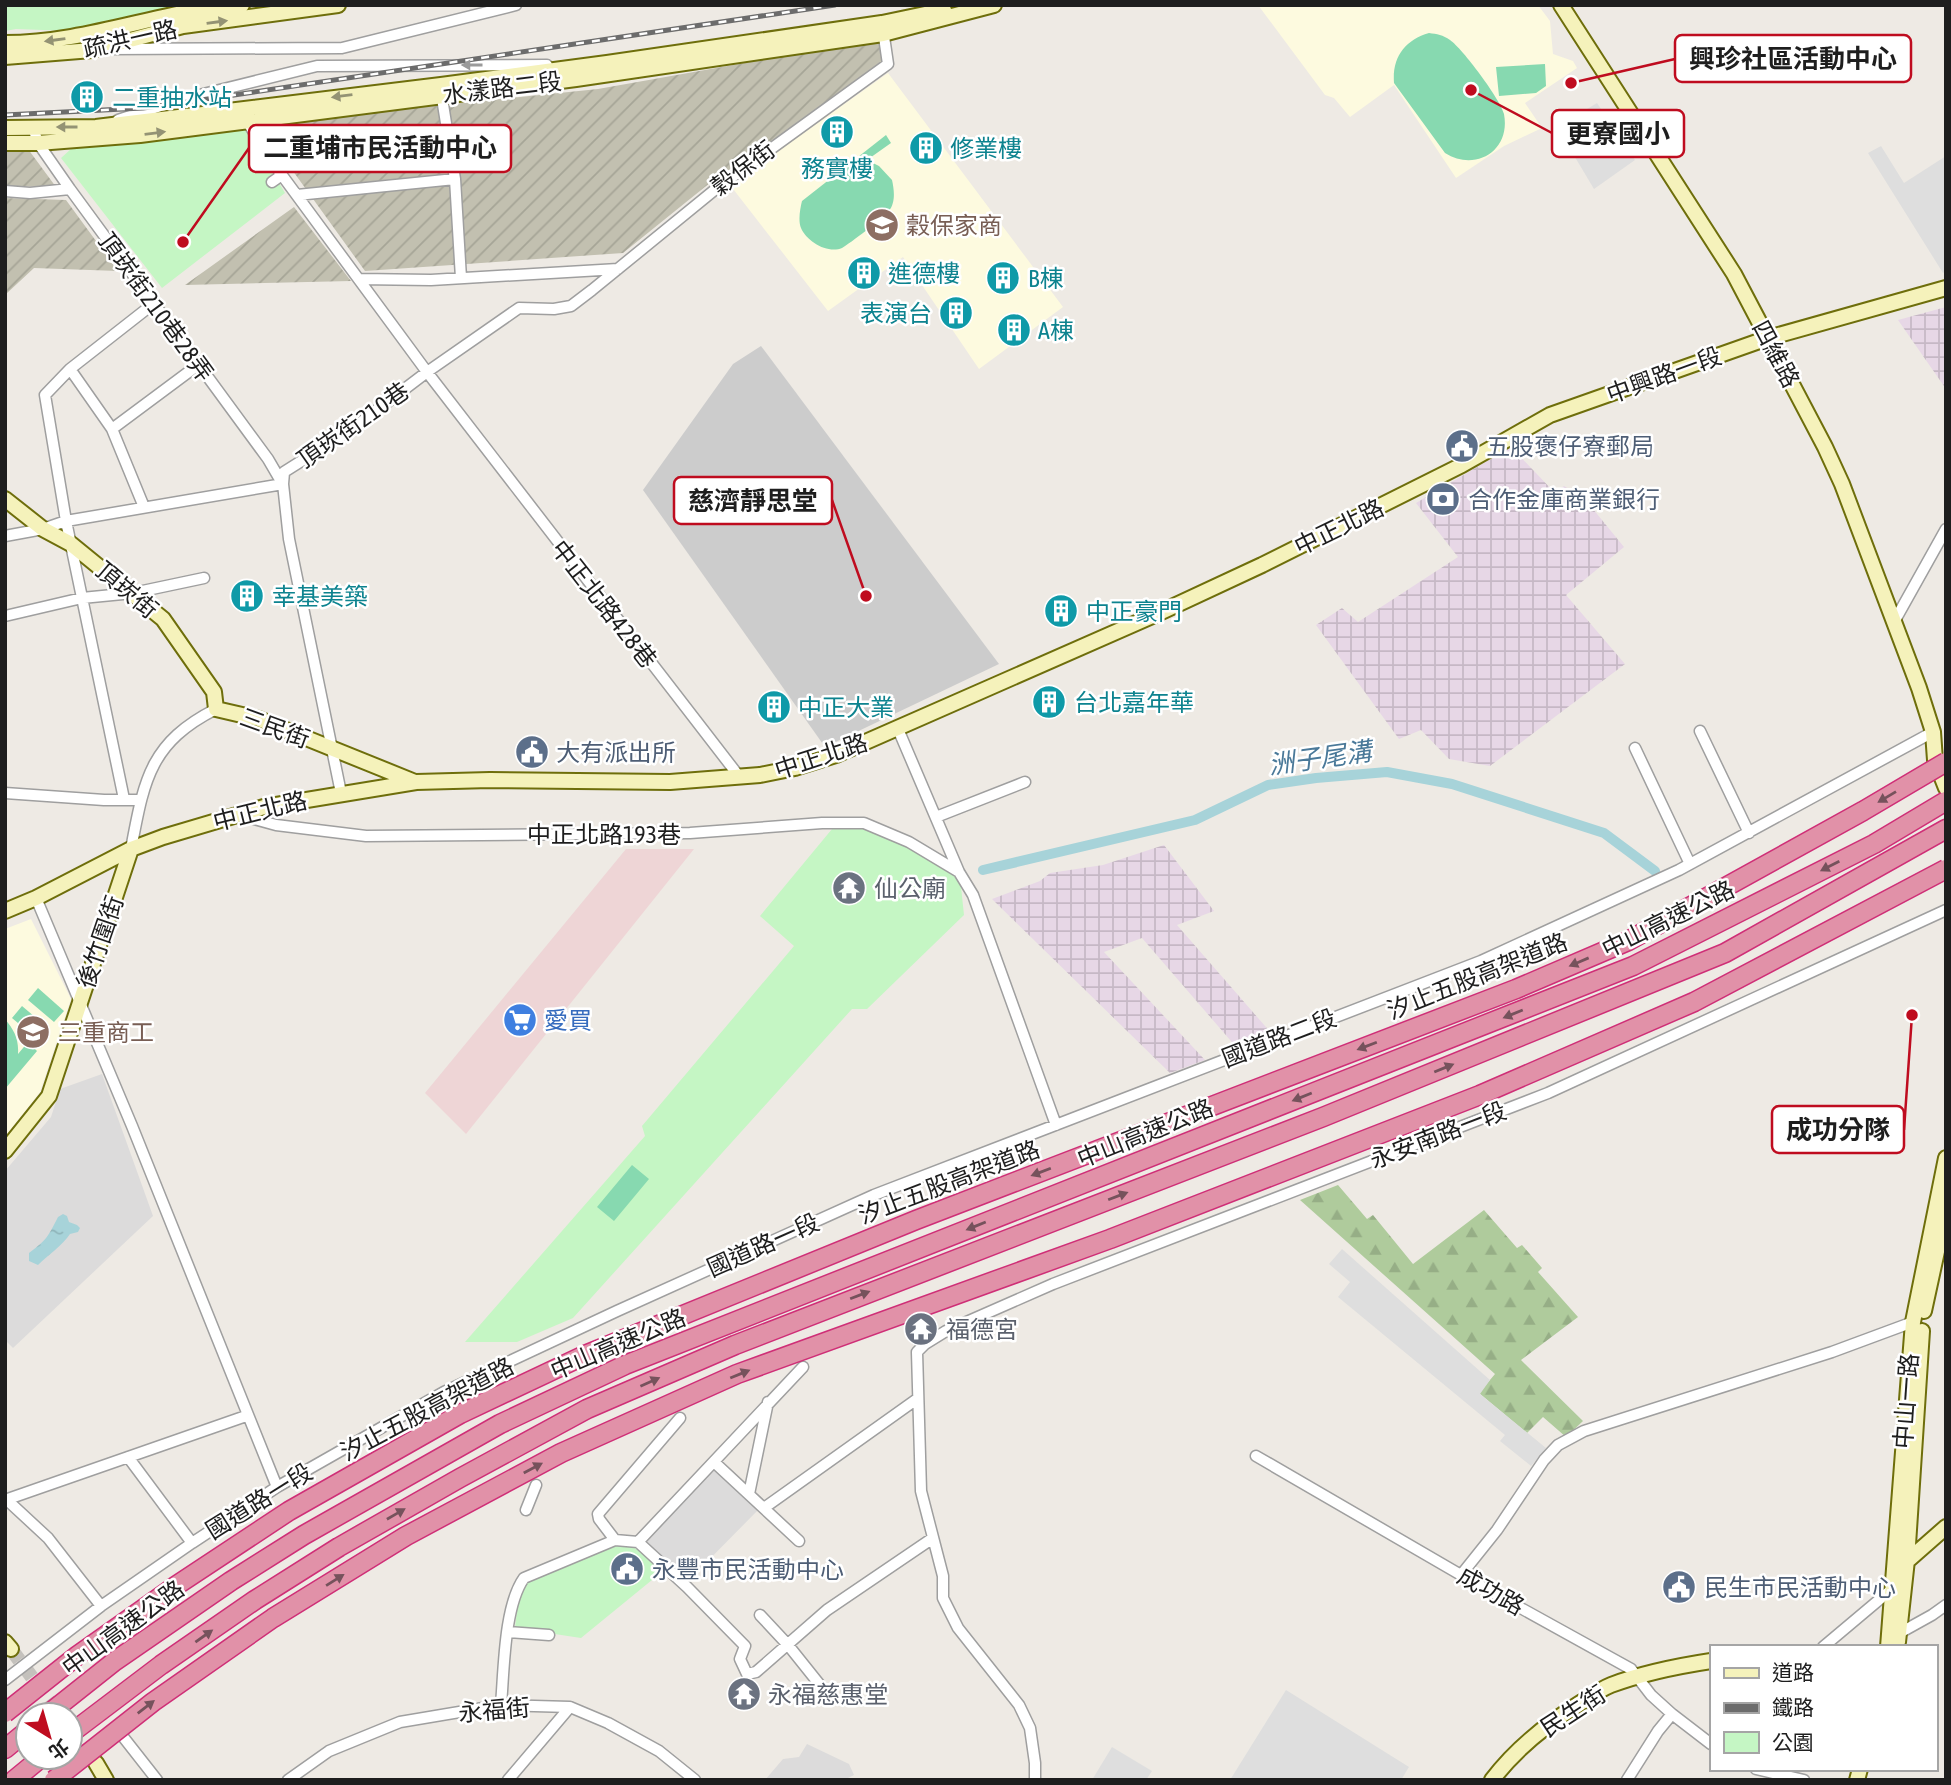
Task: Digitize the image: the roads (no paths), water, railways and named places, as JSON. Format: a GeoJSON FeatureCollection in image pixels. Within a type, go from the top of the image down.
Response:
{"type":"FeatureCollection","features":[{"type":"Feature","properties":{"kind":"highway","name":"汐止五股高架道路"},"geometry":{"type":"LineString","coordinates":[[5,1713],[78,1655],[289,1511],[460,1414],[585,1355],[916,1220],[1516,989],[1628,940],[1863,811],[1946,762]]}},
{"type":"Feature","properties":{"kind":"highway","name":"中山高速公路"},"geometry":{"type":"LineString","coordinates":[[65,1701],[115,1661],[231,1581],[304,1535],[500,1424],[625,1364],[1633,966],[1874,844],[1939,805]]}},
{"type":"Feature","properties":{"kind":"highway","name":"中山高速公路"},"geometry":{"type":"LineString","coordinates":[[84,1723],[161,1665],[276,1587],[447,1485],[587,1409],[735,1345],[1323,1117],[1724,953],[1943,830]]}},
{"type":"Feature","properties":{"kind":"highway"},"geometry":{"type":"LineString","coordinates":[[54,1780],[153,1702],[273,1618],[405,1536],[561,1453],[737,1374],[1110,1239],[1480,1096],[1694,1002],[1946,869]]}},
{"type":"Feature","properties":{"kind":"street","name":"疏洪一路"},"geometry":{"type":"LineString","coordinates":[[5,43],[29,43],[93,35],[174,15],[242,5]]}},
{"type":"Feature","properties":{"kind":"street","name":"疏洪一路"},"geometry":{"type":"LineString","coordinates":[[5,57],[92,50],[183,26],[338,5]]}},
{"type":"Feature","properties":{"kind":"street"},"geometry":{"type":"LineString","coordinates":[[92,50],[342,48],[516,5]]}},
{"type":"Feature","properties":{"kind":"street","name":"水漾路二段"},"geometry":{"type":"LineString","coordinates":[[5,143],[141,135],[247,121],[590,65],[882,28],[967,5]]}},
{"type":"Feature","properties":{"kind":"street","name":"水漾路二段"},"geometry":{"type":"LineString","coordinates":[[5,128],[96,127],[441,90],[882,28],[994,5]]}},
{"type":"Feature","properties":{"kind":"street","name":"四維路"},"geometry":{"type":"LineString","coordinates":[[1561,5],[1734,274],[1838,476],[1933,732],[1935,760],[1946,788]]}},
{"type":"Feature","properties":{"kind":"street","name":"穀保街"},"geometry":{"type":"LineString","coordinates":[[571,306],[717,188],[888,64],[882,28]]}},
{"type":"Feature","properties":{"kind":"street"},"geometry":{"type":"LineString","coordinates":[[342,48],[347,66]]}},
{"type":"Feature","properties":{"kind":"street"},"geometry":{"type":"LineString","coordinates":[[96,127],[179,100],[317,66],[590,65]]}},
{"type":"Feature","properties":{"kind":"street"},"geometry":{"type":"LineString","coordinates":[[441,90],[455,179],[461,278]]}},
{"type":"Feature","properties":{"kind":"street","name":"中正北路428巷"},"geometry":{"type":"LineString","coordinates":[[247,121],[282,175],[427,372],[738,775]]}},
{"type":"Feature","properties":{"kind":"street","name":"頂崁街210巷28弄"},"geometry":{"type":"LineString","coordinates":[[33,127],[38,143],[70,189],[268,459],[283,484]]}},
{"type":"Feature","properties":{"kind":"street"},"geometry":{"type":"LineString","coordinates":[[272,182],[282,175]]}},
{"type":"Feature","properties":{"kind":"street"},"geometry":{"type":"LineString","coordinates":[[297,195],[455,179]]}},
{"type":"Feature","properties":{"kind":"street"},"geometry":{"type":"LineString","coordinates":[[5,191],[30,193],[70,189]]}},
{"type":"Feature","properties":{"kind":"street"},"geometry":{"type":"LineString","coordinates":[[359,279],[461,278],[619,269]]}},
{"type":"Feature","properties":{"kind":"street","name":"中興路一段"},"geometry":{"type":"LineString","coordinates":[[1435,480],[1550,415],[1768,338],[1946,288]]}},
{"type":"Feature","properties":{"kind":"street"},"geometry":{"type":"LineString","coordinates":[[124,799],[65,521],[45,395],[70,369],[153,304]]}},
{"type":"Feature","properties":{"kind":"street","name":"頂崁街210巷"},"geometry":{"type":"LineString","coordinates":[[5,536],[43,529],[65,521],[283,484],[284,472],[352,429],[427,372],[519,308],[554,309],[571,306]]}},
{"type":"Feature","properties":{"kind":"street"},"geometry":{"type":"LineString","coordinates":[[112,429],[198,365]]}},
{"type":"Feature","properties":{"kind":"street"},"geometry":{"type":"LineString","coordinates":[[70,369],[112,429],[144,507]]}},
{"type":"Feature","properties":{"kind":"street","name":"中正北路"},"geometry":{"type":"LineString","coordinates":[[5,911],[131,849],[163,837],[264,807],[341,793],[416,782],[670,782],[760,775],[795,768],[836,755],[898,729],[1182,603],[1435,480]]}},
{"type":"Feature","properties":{"kind":"street"},"geometry":{"type":"LineString","coordinates":[[283,484],[289,539],[341,793]]}},
{"type":"Feature","properties":{"kind":"street","name":"頂崁街"},"geometry":{"type":"LineString","coordinates":[[5,499],[43,529],[71,544],[163,619],[214,692],[216,709]]}},
{"type":"Feature","properties":{"kind":"street"},"geometry":{"type":"LineString","coordinates":[[1894,622],[1946,529]]}},
{"type":"Feature","properties":{"kind":"street"},"geometry":{"type":"LineString","coordinates":[[5,616],[82,598],[133,593],[204,578]]}},
{"type":"Feature","properties":{"kind":"street","name":"三民街"},"geometry":{"type":"LineString","coordinates":[[140,800],[155,760],[193,721],[216,709],[259,719],[416,782]]}},
{"type":"Feature","properties":{"kind":"street"},"geometry":{"type":"LineString","coordinates":[[898,729],[958,872],[977,905],[1056,1125]]}},
{"type":"Feature","properties":{"kind":"street"},"geometry":{"type":"LineString","coordinates":[[1700,731],[1749,832]]}},
{"type":"Feature","properties":{"kind":"street","name":"四維路"},"geometry":{"type":"LineString","coordinates":[[1933,732],[1946,750]]}},
{"type":"Feature","properties":{"kind":"street","name":"國道路二段"},"geometry":{"type":"LineString","coordinates":[[874,1195],[1481,961],[1679,870],[1933,732]]}},
{"type":"Feature","properties":{"kind":"street"},"geometry":{"type":"LineString","coordinates":[[1635,748],[1690,863]]}},
{"type":"Feature","properties":{"kind":"street"},"geometry":{"type":"LineString","coordinates":[[936,817],[1025,782]]}},
{"type":"Feature","properties":{"kind":"street"},"geometry":{"type":"LineString","coordinates":[[5,793],[140,800]]}},
{"type":"Feature","properties":{"kind":"street","name":"後竹圍街"},"geometry":{"type":"LineString","coordinates":[[5,1151],[49,1096],[131,849],[140,800]]}},
{"type":"Feature","properties":{"kind":"street","name":"中正北路193巷"},"geometry":{"type":"LineString","coordinates":[[240,815],[276,825],[366,836],[690,834],[822,823],[864,823],[909,842],[958,872]]}},
{"type":"Feature","properties":{"kind":"street"},"geometry":{"type":"LineString","coordinates":[[36,898],[277,1488]]}},
{"type":"Feature","properties":{"kind":"street","name":"永安南路一段"},"geometry":{"type":"LineString","coordinates":[[917,1399],[917,1352],[946,1331],[1054,1284],[1548,1093],[1946,910]]}},
{"type":"Feature","properties":{"kind":"street","name":"中山一路"},"geometry":{"type":"LineString","coordinates":[[1894,1641],[1892,1590],[1913,1322],[1946,1158]]}},
{"type":"Feature","properties":{"kind":"street","name":"國道路一段"},"geometry":{"type":"LineString","coordinates":[[5,1680],[101,1606],[192,1543],[277,1488],[444,1392],[874,1195]]}},
{"type":"Feature","properties":{"kind":"street","name":"中山一路"},"geometry":{"type":"LineString","coordinates":[[1894,1641],[1906,1560],[1921,1335],[1946,1210]]}},
{"type":"Feature","properties":{"kind":"street"},"geometry":{"type":"LineString","coordinates":[[1461,1575],[1497,1530],[1544,1460],[1558,1445],[1584,1431],[1832,1352],[1913,1322]]}},
{"type":"Feature","properties":{"kind":"street"},"geometry":{"type":"LineString","coordinates":[[638,1542],[803,1367]]}},
{"type":"Feature","properties":{"kind":"street"},"geometry":{"type":"LineString","coordinates":[[764,1508],[917,1399]]}},
{"type":"Feature","properties":{"kind":"street"},"geometry":{"type":"LineString","coordinates":[[917,1399],[921,1491],[943,1576],[943,1598],[958,1628],[1019,1705],[1030,1728],[1035,1780]]}},
{"type":"Feature","properties":{"kind":"street"},"geometry":{"type":"LineString","coordinates":[[749,1494],[768,1402]]}},
{"type":"Feature","properties":{"kind":"street"},"geometry":{"type":"LineString","coordinates":[[101,1606],[48,1538],[6,1500],[246,1416]]}},
{"type":"Feature","properties":{"kind":"street"},"geometry":{"type":"LineString","coordinates":[[615,1540],[598,1514],[680,1418]]}},
{"type":"Feature","properties":{"kind":"street","name":"成功路"},"geometry":{"type":"LineString","coordinates":[[1256,1456],[1461,1575],[1631,1669],[1651,1695],[1710,1743]]}},
{"type":"Feature","properties":{"kind":"street"},"geometry":{"type":"LineString","coordinates":[[128,1457],[192,1543]]}},
{"type":"Feature","properties":{"kind":"street"},"geometry":{"type":"LineString","coordinates":[[714,1462],[799,1541]]}},
{"type":"Feature","properties":{"kind":"street"},"geometry":{"type":"LineString","coordinates":[[526,1510],[536,1485]]}},
{"type":"Feature","properties":{"kind":"street"},"geometry":{"type":"LineString","coordinates":[[1825,1645],[1892,1590],[1906,1560],[1946,1527]]}},
{"type":"Feature","properties":{"kind":"street"},"geometry":{"type":"LineString","coordinates":[[501,1705],[515,1590],[524,1578],[615,1540],[638,1542],[687,1587],[745,1646],[740,1659],[747,1674],[756,1672],[828,1610],[933,1538]]}},
{"type":"Feature","properties":{"kind":"street"},"geometry":{"type":"LineString","coordinates":[[1894,1641],[1946,1605]]}},
{"type":"Feature","properties":{"kind":"street"},"geometry":{"type":"LineString","coordinates":[[760,1615],[824,1690]]}},
{"type":"Feature","properties":{"kind":"street"},"geometry":{"type":"LineString","coordinates":[[508,1632],[549,1635]]}},
{"type":"Feature","properties":{"kind":"street","name":"民生街"},"geometry":{"type":"LineString","coordinates":[[1492,1780],[1506,1761],[1556,1718],[1609,1685],[1675,1666],[1710,1661]]}},
{"type":"Feature","properties":{"kind":"street","name":"永福街"},"geometry":{"type":"LineString","coordinates":[[288,1780],[329,1751],[400,1722],[501,1705],[570,1707],[608,1723],[659,1751],[695,1780]]}},
{"type":"Feature","properties":{"kind":"street"},"geometry":{"type":"LineString","coordinates":[[508,1780],[570,1707]]}},
{"type":"Feature","properties":{"kind":"street"},"geometry":{"type":"LineString","coordinates":[[1627,1780],[1672,1714]]}},
{"type":"Feature","properties":{"kind":"street"},"geometry":{"type":"LineString","coordinates":[[124,1738],[157,1780]]}},
{"type":"Feature","properties":{"kind":"street"},"geometry":{"type":"LineString","coordinates":[[96,1763],[106,1780]]}},
{"type":"Feature","properties":{"kind":"street"},"geometry":{"type":"LineString","coordinates":[[1765,1771],[1804,1780]]}},
{"type":"Feature","properties":{"kind":"water"},"geometry":{"type":"Polygon","coordinates":[[[63,1214],[69,1222],[80,1228],[78,1232],[70,1234],[38,1265],[29,1261],[29,1253],[44,1240],[58,1217],[63,1214]]]}},
{"type":"Feature","properties":{"kind":"waterway","name":"洲子尾溝"},"geometry":{"type":"LineString","coordinates":[[983,870],[1195,820],[1268,785],[1387,772],[1452,784],[1604,833],[1655,871]]}},
{"type":"Feature","properties":{"kind":"tunnel"},"geometry":{"type":"LineString","coordinates":[[11,1649],[50,1701]]}},
{"type":"Feature","properties":{"kind":"tunnel"},"geometry":{"type":"LineString","coordinates":[[84,1747],[94,1761]]}},
{"type":"Feature","properties":{"kind":"railway"},"geometry":{"type":"LineString","coordinates":[[5,115],[143,108],[181,103],[835,5]]}},
{"type":"Feature","properties":{"kind":"place","name":"興珍社區活動中心"},"geometry":{"type":"Point","coordinates":[1571,83]}},
{"type":"Feature","properties":{"kind":"place","name":"更寮國小"},"geometry":{"type":"Point","coordinates":[1471,90]}},
{"type":"Feature","properties":{"kind":"place","name":"二重抽水站"},"geometry":{"type":"Point","coordinates":[87,97]}},
{"type":"Feature","properties":{"kind":"place","name":"務實樓"},"geometry":{"type":"Point","coordinates":[837,132]}},
{"type":"Feature","properties":{"kind":"place","name":"修業樓"},"geometry":{"type":"Point","coordinates":[926,148]}},
{"type":"Feature","properties":{"kind":"place","name":"穀保家商"},"geometry":{"type":"Point","coordinates":[882,225]}},
{"type":"Feature","properties":{"kind":"place","name":"二重埔市民活動中心"},"geometry":{"type":"Point","coordinates":[183,242]}},
{"type":"Feature","properties":{"kind":"place","name":"進德樓"},"geometry":{"type":"Point","coordinates":[864,273]}},
{"type":"Feature","properties":{"kind":"place","name":"B棟"},"geometry":{"type":"Point","coordinates":[1003,278]}},
{"type":"Feature","properties":{"kind":"place","name":"表演台"},"geometry":{"type":"Point","coordinates":[956,313]}},
{"type":"Feature","properties":{"kind":"place","name":"A棟"},"geometry":{"type":"Point","coordinates":[1014,330]}},
{"type":"Feature","properties":{"kind":"place","name":"五股褒仔寮郵局"},"geometry":{"type":"Point","coordinates":[1462,446]}},
{"type":"Feature","properties":{"kind":"place","name":"合作金庫商業銀行"},"geometry":{"type":"Point","coordinates":[1443,499]}},
{"type":"Feature","properties":{"kind":"place","name":"幸基美築"},"geometry":{"type":"Point","coordinates":[247,596]}},
{"type":"Feature","properties":{"kind":"place","name":"慈濟靜思堂"},"geometry":{"type":"Point","coordinates":[866,596]}},
{"type":"Feature","properties":{"kind":"place","name":"中正豪門"},"geometry":{"type":"Point","coordinates":[1061,611]}},
{"type":"Feature","properties":{"kind":"place","name":"台北嘉年華"},"geometry":{"type":"Point","coordinates":[1049,702]}},
{"type":"Feature","properties":{"kind":"place","name":"中正大業"},"geometry":{"type":"Point","coordinates":[774,707]}},
{"type":"Feature","properties":{"kind":"place","name":"大有派出所"},"geometry":{"type":"Point","coordinates":[532,752]}},
{"type":"Feature","properties":{"kind":"place","name":"仙公廟"},"geometry":{"type":"Point","coordinates":[849,888]}},
{"type":"Feature","properties":{"kind":"place","name":"成功分隊"},"geometry":{"type":"Point","coordinates":[1912,1015]}},
{"type":"Feature","properties":{"kind":"place","name":"愛買"},"geometry":{"type":"Point","coordinates":[520,1020]}},
{"type":"Feature","properties":{"kind":"place","name":"三重商工"},"geometry":{"type":"Point","coordinates":[33,1032]}},
{"type":"Feature","properties":{"kind":"place","name":"福德宮"},"geometry":{"type":"Point","coordinates":[921,1329]}},
{"type":"Feature","properties":{"kind":"place","name":"永豐市民活動中心"},"geometry":{"type":"Point","coordinates":[627,1569]}},
{"type":"Feature","properties":{"kind":"place","name":"民生市民活動中心"},"geometry":{"type":"Point","coordinates":[1679,1587]}},
{"type":"Feature","properties":{"kind":"place","name":"永福慈惠堂"},"geometry":{"type":"Point","coordinates":[744,1694]}}]}
